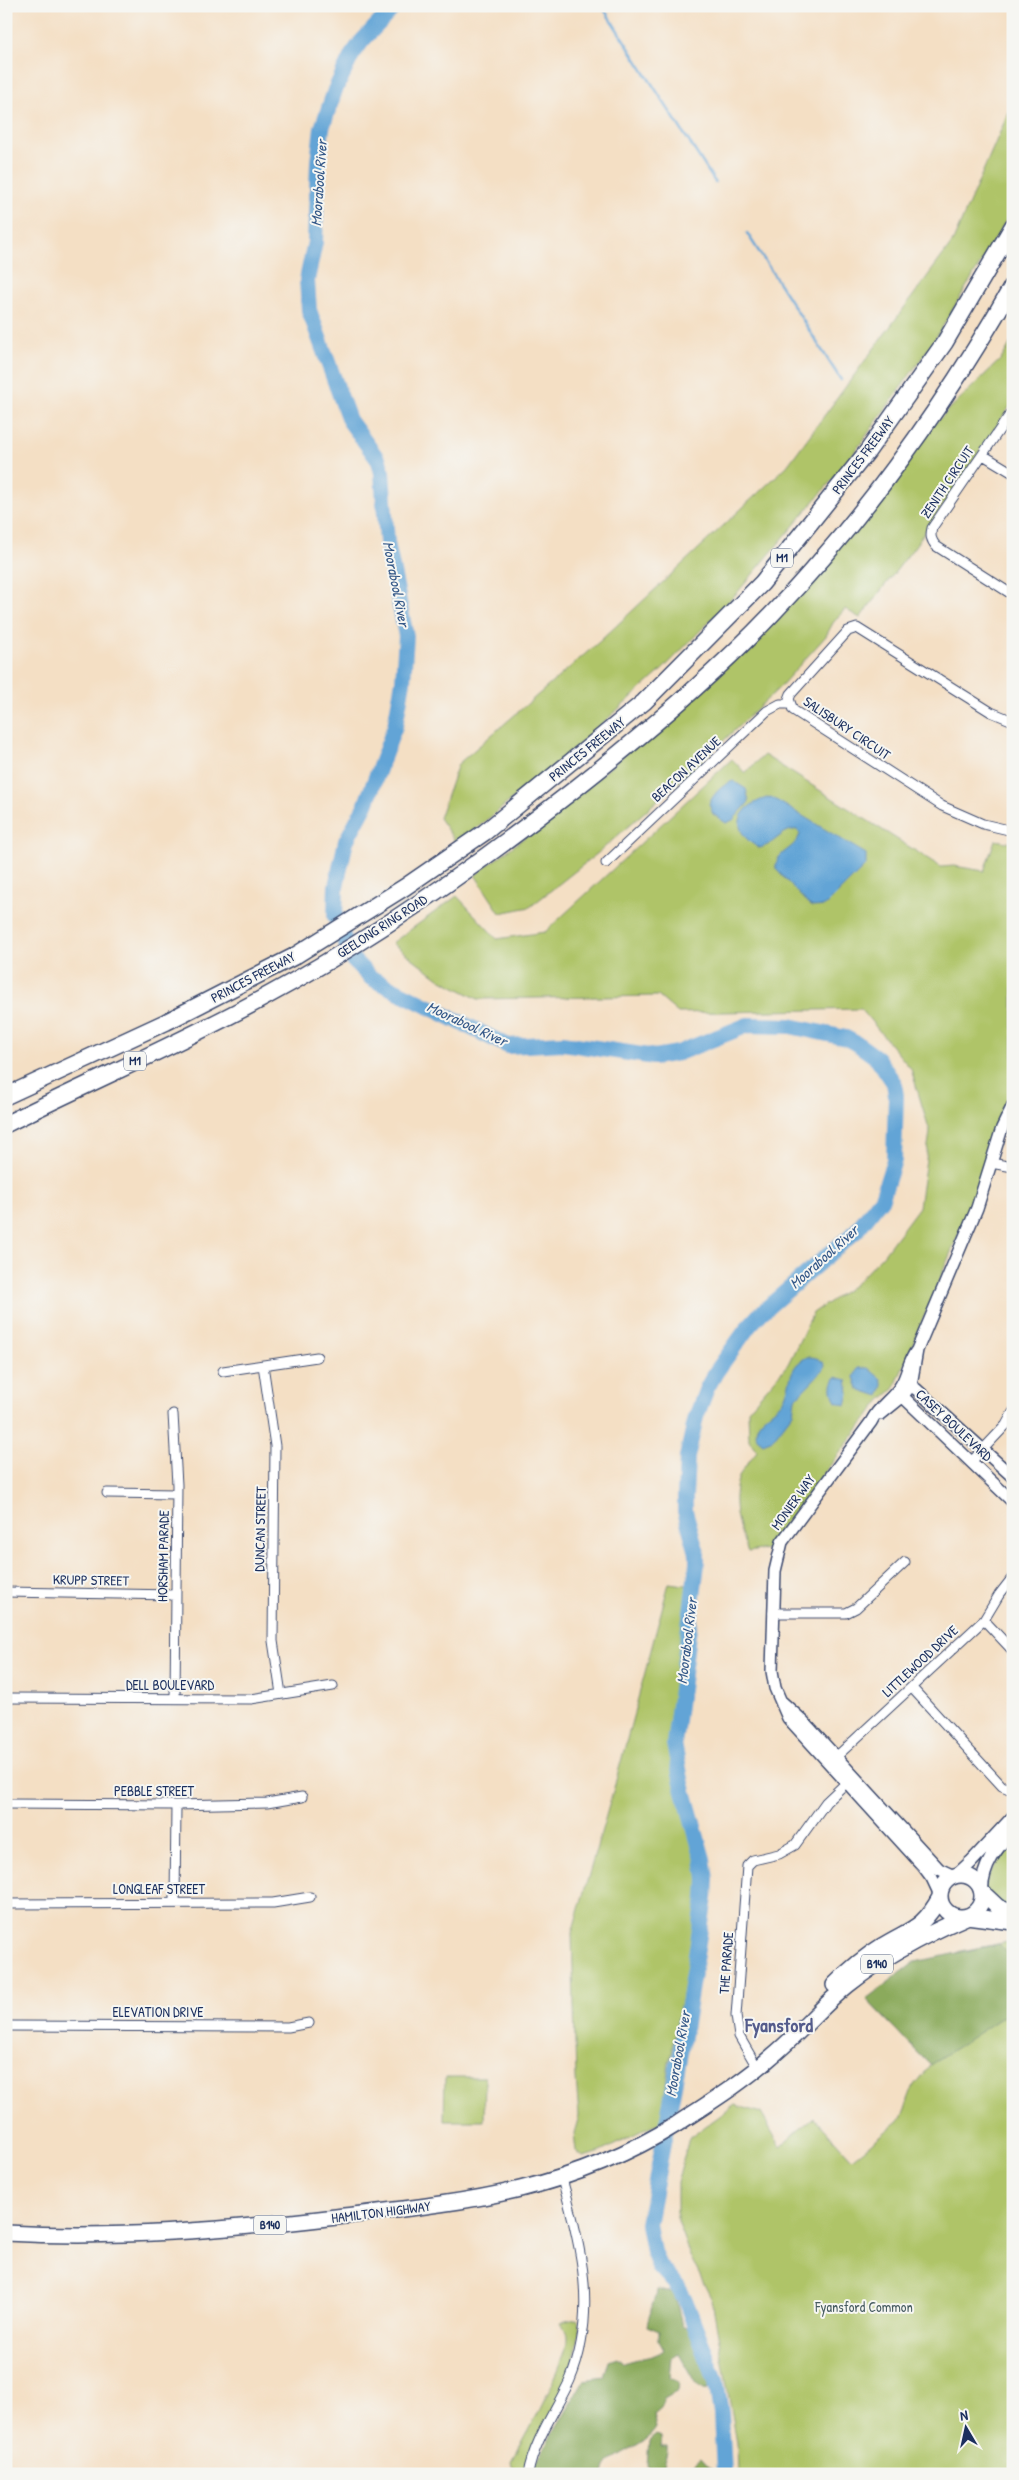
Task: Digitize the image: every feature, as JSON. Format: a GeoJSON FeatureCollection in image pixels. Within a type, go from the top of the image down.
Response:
{"type":"FeatureCollection","features":[{"type":"Feature","properties":{"kind":"highway","name":"PRINCES FREEWAY"},"geometry":{"type":"LineString","coordinates":[[6,1096],[253,979],[293,957],[405,887],[484,832],[644,702],[762,583],[867,452],[945,342],[1013,226]]}},
{"type":"Feature","properties":{"kind":"highway","name":"PRINCES FREEWAY"},"geometry":{"type":"LineString","coordinates":[[498,849],[654,727],[772,614],[872,499],[975,352],[1013,285]]}},
{"type":"Feature","properties":{"kind":"highway","name":"GEELONG RING ROAD"},"geometry":{"type":"LineString","coordinates":[[264,998],[403,913],[498,849]]}},
{"type":"Feature","properties":{"kind":"highway","name":"PRINCES FREEWAY"},"geometry":{"type":"LineString","coordinates":[[6,1124],[264,998]]}},
{"type":"Feature","properties":{"kind":"main road"},"geometry":{"type":"LineString","coordinates":[[955,1876],[972,1862],[1013,1817]]}},
{"type":"Feature","properties":{"kind":"main road"},"geometry":{"type":"LineString","coordinates":[[982,1891],[982,1881],[990,1860],[1000,1844],[1013,1830]]}},
{"type":"Feature","properties":{"kind":"main road"},"geometry":{"type":"LineString","coordinates":[[955,1876],[971,1878],[998,1907],[1013,1913]]}},
{"type":"Feature","properties":{"kind":"main road","name":"B140"},"geometry":{"type":"LineString","coordinates":[[940,1896],[945,1883],[955,1876]]}},
{"type":"Feature","properties":{"kind":"main road","name":"B140"},"geometry":{"type":"LineString","coordinates":[[966,1916],[979,1908],[982,1891]]}},
{"type":"Feature","properties":{"kind":"main road"},"geometry":{"type":"LineString","coordinates":[[940,1896],[943,1907],[948,1914],[958,1917],[966,1916],[1013,1922]]}},
{"type":"Feature","properties":{"kind":"main road","name":"HAMILTON HIGHWAY"},"geometry":{"type":"LineString","coordinates":[[7,2234],[182,2233],[247,2228],[472,2200],[528,2189],[562,2178],[620,2155],[674,2125],[728,2089],[797,2028],[872,1952],[916,1928],[927,1917],[940,1896]]}},
{"type":"Feature","properties":{"kind":"main road","name":"HAMILTON HIGHWAY"},"geometry":{"type":"LineString","coordinates":[[844,1982],[911,1944],[966,1916]]}},
{"type":"Feature","properties":{"kind":"street","name":"ZENITH CIRCUIT"},"geometry":{"type":"LineString","coordinates":[[1013,410],[932,528],[931,539],[936,546],[1013,595]]}},
{"type":"Feature","properties":{"kind":"street"},"geometry":{"type":"LineString","coordinates":[[983,455],[1013,473]]}},
{"type":"Feature","properties":{"kind":"street","name":"SALISBURY CIRCUIT"},"geometry":{"type":"LineString","coordinates":[[1013,721],[991,712],[857,628],[848,631],[791,694],[789,704],[793,710],[942,806],[983,824],[1013,831]]}},
{"type":"Feature","properties":{"kind":"street","name":"BEACON AVENUE"},"geometry":{"type":"LineString","coordinates":[[606,863],[767,711],[780,704],[789,704]]}},
{"type":"Feature","properties":{"kind":"street"},"geometry":{"type":"LineString","coordinates":[[903,1389],[910,1359],[917,1350],[977,1208],[1007,1116],[1013,1105]]}},
{"type":"Feature","properties":{"kind":"street"},"geometry":{"type":"LineString","coordinates":[[991,1162],[1013,1167]]}},
{"type":"Feature","properties":{"kind":"street"},"geometry":{"type":"LineString","coordinates":[[224,1371],[317,1357]]}},
{"type":"Feature","properties":{"kind":"street","name":"DUNCAN STREET"},"geometry":{"type":"LineString","coordinates":[[262,1365],[275,1446],[273,1641],[281,1694]]}},
{"type":"Feature","properties":{"kind":"street","name":"MONIER WAY"},"geometry":{"type":"LineString","coordinates":[[903,1389],[871,1422],[782,1542],[775,1571],[772,1671],[780,1701],[797,1716],[832,1760],[923,1866],[932,1878],[940,1896]]}},
{"type":"Feature","properties":{"kind":"street","name":"CASEY BOULEVARD"},"geometry":{"type":"LineString","coordinates":[[903,1389],[983,1450],[1013,1477]]}},
{"type":"Feature","properties":{"kind":"street","name":"CASEY BOULEVARD"},"geometry":{"type":"LineString","coordinates":[[903,1389],[1013,1502]]}},
{"type":"Feature","properties":{"kind":"street"},"geometry":{"type":"LineString","coordinates":[[972,1461],[1006,1425],[1013,1412]]}},
{"type":"Feature","properties":{"kind":"street","name":"HORSHAM PARADE"},"geometry":{"type":"LineString","coordinates":[[173,1414],[177,1494],[175,1698]]}},
{"type":"Feature","properties":{"kind":"street"},"geometry":{"type":"LineString","coordinates":[[107,1493],[177,1494]]}},
{"type":"Feature","properties":{"kind":"street"},"geometry":{"type":"LineString","coordinates":[[773,1613],[846,1613],[856,1608],[905,1562]]}},
{"type":"Feature","properties":{"kind":"street","name":"LITTLEWOOD DRIVE"},"geometry":{"type":"LineString","coordinates":[[832,1760],[984,1620],[999,1594],[1013,1578]]}},
{"type":"Feature","properties":{"kind":"street","name":"KRUPP STREET"},"geometry":{"type":"LineString","coordinates":[[6,1592],[176,1595]]}},
{"type":"Feature","properties":{"kind":"street"},"geometry":{"type":"LineString","coordinates":[[984,1620],[1013,1651]]}},
{"type":"Feature","properties":{"kind":"street","name":"DELL BOULEVARD"},"geometry":{"type":"LineString","coordinates":[[6,1698],[246,1699],[333,1686]]}},
{"type":"Feature","properties":{"kind":"street"},"geometry":{"type":"LineString","coordinates":[[912,1688],[1002,1786],[1009,1790],[1013,1789]]}},
{"type":"Feature","properties":{"kind":"street","name":"MONIER WAY"},"geometry":{"type":"LineString","coordinates":[[850,1780],[938,1869],[955,1876]]}},
{"type":"Feature","properties":{"kind":"street","name":"THE PARADE"},"geometry":{"type":"LineString","coordinates":[[757,2065],[739,2036],[736,2016],[746,1869],[750,1862],[779,1854],[795,1845],[826,1802],[850,1780]]}},
{"type":"Feature","properties":{"kind":"street","name":"PEBBLE STREET"},"geometry":{"type":"LineString","coordinates":[[6,1804],[176,1805],[266,1803],[302,1797]]}},
{"type":"Feature","properties":{"kind":"street"},"geometry":{"type":"LineString","coordinates":[[175,1903],[176,1805]]}},
{"type":"Feature","properties":{"kind":"street","name":"LONGLEAF STREET"},"geometry":{"type":"LineString","coordinates":[[6,1904],[273,1903],[310,1896]]}},
{"type":"Feature","properties":{"kind":"street","name":"ELEVATION DRIVE"},"geometry":{"type":"LineString","coordinates":[[6,2026],[288,2027],[309,2023]]}},
{"type":"Feature","properties":{"kind":"street"},"geometry":{"type":"LineString","coordinates":[[528,2474],[539,2444],[570,2379],[583,2340],[586,2303],[583,2267],[562,2178]]}},
{"type":"Feature","properties":{"kind":"green space"},"geometry":{"type":"Polygon","coordinates":[[[1013,102],[1013,209],[934,341],[849,460],[736,594],[662,670],[566,756],[457,844],[439,818],[458,764],[599,642],[787,466],[952,243],[1013,102]]]}},
{"type":"Feature","properties":{"kind":"green space"},"geometry":{"type":"Polygon","coordinates":[[[1013,339],[1013,402],[915,546],[860,618],[845,609],[833,623],[826,636],[779,688],[701,762],[598,853],[530,907],[500,913],[475,875],[570,803],[718,671],[936,422],[1002,358],[1013,339]]]}},
{"type":"Feature","properties":{"kind":"green space"},"geometry":{"type":"Polygon","coordinates":[[[764,755],[941,867],[954,866],[984,871],[995,840],[1013,843],[1013,1096],[1002,1107],[971,1204],[894,1389],[881,1400],[787,1521],[773,1543],[767,1549],[748,1552],[739,1526],[735,1498],[739,1476],[757,1451],[749,1440],[748,1410],[788,1364],[813,1313],[854,1285],[883,1255],[919,1207],[930,1132],[911,1069],[861,1009],[678,1013],[658,996],[478,999],[440,979],[392,943],[457,896],[497,939],[545,932],[732,759],[745,773],[764,755]]]}},
{"type":"Feature","properties":{"kind":"green space"},"geometry":{"type":"Polygon","coordinates":[[[669,1583],[693,1586],[674,1744],[677,1767],[700,1820],[699,1909],[669,2063],[661,2122],[598,2153],[583,2157],[576,2151],[574,2133],[579,2116],[576,2079],[572,1933],[612,1795],[669,1583]]]}},
{"type":"Feature","properties":{"kind":"green space"},"geometry":{"type":"Polygon","coordinates":[[[1013,1842],[1013,1913],[982,1892],[990,1873],[1013,1842]]]}},
{"type":"Feature","properties":{"kind":"green space","name":"Fyansford Common"},"geometry":{"type":"Polygon","coordinates":[[[1013,1941],[1013,2474],[738,2474],[737,2443],[712,2300],[690,2256],[677,2221],[677,2183],[689,2138],[735,2105],[761,2113],[780,2146],[814,2117],[852,2159],[901,2119],[914,2085],[930,2065],[866,1999],[961,1951],[1013,1941]]]}},
{"type":"Feature","properties":{"kind":"green space"},"geometry":{"type":"Polygon","coordinates":[[[999,1944],[1013,1961],[1013,2010],[930,2065],[866,1999],[915,1962],[999,1944]]]}},
{"type":"Feature","properties":{"kind":"green space"},"geometry":{"type":"Polygon","coordinates":[[[445,2077],[485,2077],[484,2121],[444,2121],[445,2077]]]}},
{"type":"Feature","properties":{"kind":"green space"},"geometry":{"type":"Polygon","coordinates":[[[657,2290],[674,2292],[682,2325],[694,2331],[713,2383],[707,2390],[696,2384],[679,2354],[672,2358],[670,2378],[679,2382],[678,2391],[664,2399],[661,2407],[653,2414],[656,2428],[644,2441],[619,2455],[607,2467],[604,2474],[535,2474],[533,2467],[584,2380],[604,2377],[609,2360],[617,2357],[624,2363],[655,2355],[664,2350],[659,2341],[659,2331],[647,2326],[657,2290]]]}},
{"type":"Feature","properties":{"kind":"green space"},"geometry":{"type":"Polygon","coordinates":[[[578,2319],[579,2333],[576,2351],[560,2396],[525,2474],[515,2474],[512,2462],[545,2400],[566,2348],[567,2335],[561,2322],[578,2319]]]}},
{"type":"Feature","properties":{"kind":"green space"},"geometry":{"type":"Polygon","coordinates":[[[656,2435],[662,2437],[661,2447],[667,2447],[663,2474],[651,2474],[647,2465],[649,2441],[656,2435]]]}},
{"type":"Feature","properties":{"kind":"green space"},"geometry":{"type":"Polygon","coordinates":[[[701,2458],[712,2470],[711,2474],[697,2474],[694,2464],[701,2458]]]}},
{"type":"Feature","properties":{"kind":"water"},"geometry":{"type":"Polygon","coordinates":[[[733,781],[746,789],[749,802],[733,820],[726,823],[713,814],[709,804],[719,790],[733,781]]]}},
{"type":"Feature","properties":{"kind":"water"},"geometry":{"type":"Polygon","coordinates":[[[771,797],[866,854],[866,865],[825,906],[813,907],[808,904],[776,869],[778,858],[798,839],[800,833],[797,830],[782,834],[769,844],[759,848],[742,833],[740,825],[744,811],[760,800],[771,797]]]}},
{"type":"Feature","properties":{"kind":"water"},"geometry":{"type":"Polygon","coordinates":[[[807,1357],[821,1360],[825,1364],[824,1369],[795,1399],[793,1413],[773,1439],[763,1443],[757,1438],[756,1431],[758,1425],[761,1420],[782,1402],[794,1370],[807,1357]]]}},
{"type":"Feature","properties":{"kind":"water"},"geometry":{"type":"Polygon","coordinates":[[[858,1368],[868,1368],[881,1379],[883,1386],[879,1396],[858,1389],[854,1377],[858,1368]]]}},
{"type":"Feature","properties":{"kind":"water"},"geometry":{"type":"Polygon","coordinates":[[[836,1377],[847,1380],[849,1393],[846,1405],[836,1402],[833,1396],[832,1386],[836,1377]]]}},
{"type":"Feature","properties":{"kind":"waterway","name":"Moorabool River"},"geometry":{"type":"LineString","coordinates":[[395,6],[362,41],[352,55],[335,90],[322,128],[318,162],[315,242],[307,280],[309,310],[349,420],[379,461],[382,473],[387,542],[406,636],[403,681],[395,726],[366,804],[346,841],[336,886],[335,916],[352,959],[371,978],[508,1046],[563,1043],[655,1057],[678,1053],[748,1025],[790,1026],[846,1038],[859,1045],[877,1058],[894,1083],[896,1096],[894,1160],[882,1198],[856,1231],[761,1313],[749,1326],[716,1372],[707,1388],[696,1417],[687,1457],[685,1511],[697,1553],[697,1564],[674,1744],[682,1784],[703,1859],[706,1879],[705,1898],[682,2042],[648,2224],[653,2252],[659,2266],[678,2287],[685,2300],[716,2381],[721,2414],[724,2474]]}},
{"type":"Feature","properties":{"kind":"waterway"},"geometry":{"type":"LineString","coordinates":[[602,6],[715,182]]}},
{"type":"Feature","properties":{"kind":"waterway"},"geometry":{"type":"LineString","coordinates":[[747,233],[841,380]]}},
{"type":"Feature","properties":{"kind":"district","name":"Fyansford"},"geometry":{"type":"Point","coordinates":[779,2025]}}]}
